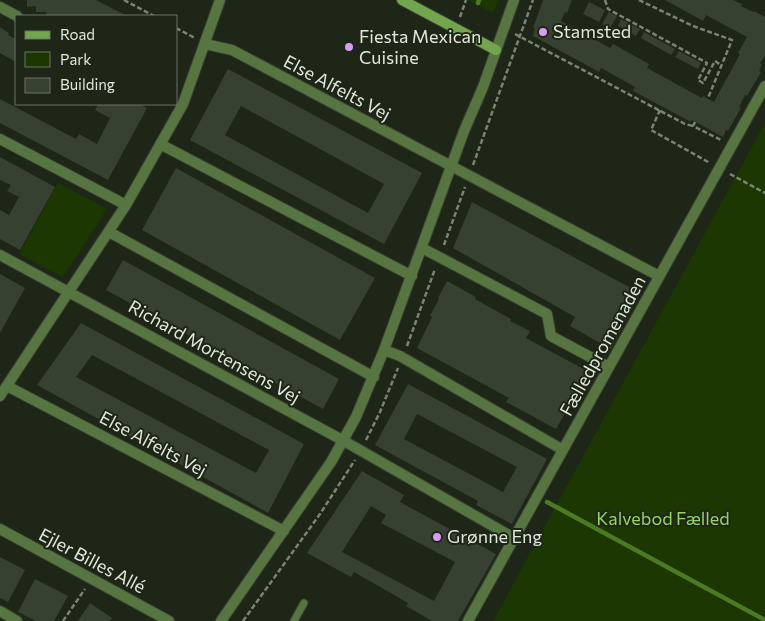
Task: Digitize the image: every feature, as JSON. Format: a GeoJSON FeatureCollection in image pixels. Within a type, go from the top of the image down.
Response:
{"type":"FeatureCollection","features":[{"type":"Feature","properties":{"kind":"street"},"geometry":{"type":"LineString","coordinates":[[0,396],[109,232],[160,144],[205,44],[220,0]]}},
{"type":"Feature","properties":{"kind":"street"},"geometry":{"type":"LineString","coordinates":[[402,0],[496,50]]}},
{"type":"Feature","properties":{"kind":"street"},"geometry":{"type":"LineString","coordinates":[[221,621],[344,441],[374,377],[514,0]]}},
{"type":"Feature","properties":{"kind":"street"},"geometry":{"type":"LineString","coordinates":[[0,7],[15,15]]}},
{"type":"Feature","properties":{"kind":"street","name":"Else Alfelts Vej"},"geometry":{"type":"LineString","coordinates":[[205,44],[232,50],[451,168],[659,276]]}},
{"type":"Feature","properties":{"kind":"street","name":"Fælledpromenaden"},"geometry":{"type":"LineString","coordinates":[[468,621],[765,86]]}},
{"type":"Feature","properties":{"kind":"street"},"geometry":{"type":"LineString","coordinates":[[0,139],[126,205]]}},
{"type":"Feature","properties":{"kind":"street"},"geometry":{"type":"LineString","coordinates":[[160,144],[412,276]]}},
{"type":"Feature","properties":{"kind":"street"},"geometry":{"type":"LineString","coordinates":[[109,232],[374,377]]}},
{"type":"Feature","properties":{"kind":"street"},"geometry":{"type":"LineString","coordinates":[[422,248],[547,314],[551,336],[609,367]]}},
{"type":"Feature","properties":{"kind":"street","name":"Richard Mortensens Vej"},"geometry":{"type":"LineString","coordinates":[[0,255],[344,441]]}},
{"type":"Feature","properties":{"kind":"street"},"geometry":{"type":"LineString","coordinates":[[384,350],[400,356],[563,450]]}},
{"type":"Feature","properties":{"kind":"street","name":"Else Alfelts Vej"},"geometry":{"type":"LineString","coordinates":[[7,386],[284,531]]}},
{"type":"Feature","properties":{"kind":"street"},"geometry":{"type":"LineString","coordinates":[[344,441],[514,538]]}},
{"type":"Feature","properties":{"kind":"street","name":"Ejler Billes Allé"},"geometry":{"type":"LineString","coordinates":[[0,530],[169,621]]}},
{"type":"Feature","properties":{"kind":"street"},"geometry":{"type":"LineString","coordinates":[[0,611],[17,621]]}},
{"type":"Feature","properties":{"kind":"lane"},"geometry":{"type":"LineString","coordinates":[[294,621],[304,603]]}},
{"type":"Feature","properties":{"kind":"path"},"geometry":{"type":"LineString","coordinates":[[124,0],[152,15]]}},
{"type":"Feature","properties":{"kind":"path"},"geometry":{"type":"LineString","coordinates":[[456,29],[466,0]]}},
{"type":"Feature","properties":{"kind":"path"},"geometry":{"type":"LineString","coordinates":[[605,0],[608,9],[707,63],[698,80],[703,83],[715,61],[722,66]]}},
{"type":"Feature","properties":{"kind":"path"},"geometry":{"type":"LineString","coordinates":[[639,0],[693,26],[732,40],[708,98]]}},
{"type":"Feature","properties":{"kind":"path"},"geometry":{"type":"LineString","coordinates":[[178,29],[205,44]]}},
{"type":"Feature","properties":{"kind":"path"},"geometry":{"type":"LineString","coordinates":[[504,29],[731,146]]}},
{"type":"Feature","properties":{"kind":"path"},"geometry":{"type":"LineString","coordinates":[[660,110],[651,130],[765,193]]}},
{"type":"Feature","properties":{"kind":"path"},"geometry":{"type":"LineString","coordinates":[[693,126],[695,122]]}},
{"type":"Feature","properties":{"kind":"path"},"geometry":{"type":"LineString","coordinates":[[63,621],[92,579]]}},
{"type":"Feature","properties":{"kind":"green space"},"geometry":{"type":"Polygon","coordinates":[[[468,0],[498,0],[493,13],[468,0]]]}},
{"type":"Feature","properties":{"kind":"green space","name":"Kalvebod Fælled"},"geometry":{"type":"Polygon","coordinates":[[[765,123],[765,621],[493,621],[765,123]]]}},
{"type":"Feature","properties":{"kind":"green space"},"geometry":{"type":"Polygon","coordinates":[[[58,183],[107,209],[63,277],[19,254],[58,183]]]}},
{"type":"Feature","properties":{"kind":"building"},"geometry":{"type":"Polygon","coordinates":[[[27,0],[96,0],[125,15],[46,15],[46,12],[36,12],[36,6],[27,7],[27,0]]]}},
{"type":"Feature","properties":{"kind":"building"},"geometry":{"type":"Polygon","coordinates":[[[543,0],[572,0],[567,13],[565,12],[561,21],[610,48],[613,44],[649,64],[647,68],[702,98],[703,96],[714,102],[747,37],[706,15],[703,21],[665,0],[733,0],[742,4],[741,6],[765,17],[765,56],[760,63],[762,64],[759,71],[761,72],[747,96],[745,95],[739,107],[741,108],[723,137],[633,91],[635,87],[601,68],[599,72],[533,36],[535,28],[533,28],[543,0]]]}},
{"type":"Feature","properties":{"kind":"building"},"geometry":{"type":"Polygon","coordinates":[[[589,2],[605,10],[599,22],[583,14],[589,2]]]}},
{"type":"Feature","properties":{"kind":"building"},"geometry":{"type":"Polygon","coordinates":[[[609,12],[617,16],[610,28],[602,24],[609,12]]]}},
{"type":"Feature","properties":{"kind":"building"},"geometry":{"type":"Polygon","coordinates":[[[621,19],[640,29],[636,36],[618,26],[621,19]]]}},
{"type":"Feature","properties":{"kind":"building"},"geometry":{"type":"Polygon","coordinates":[[[0,27],[15,38],[15,61],[0,53],[0,27]]]}},
{"type":"Feature","properties":{"kind":"building"},"geometry":{"type":"Polygon","coordinates":[[[644,32],[675,49],[671,55],[641,38],[644,32]]]}},
{"type":"Feature","properties":{"kind":"building"},"geometry":{"type":"Polygon","coordinates":[[[679,51],[701,63],[698,69],[675,57],[679,51]]]}},
{"type":"Feature","properties":{"kind":"building"},"geometry":{"type":"Polygon","coordinates":[[[228,69],[422,173],[384,244],[190,140],[228,69]],[[241,106],[225,135],[368,213],[384,184],[241,106]]]}},
{"type":"Feature","properties":{"kind":"building"},"geometry":{"type":"Polygon","coordinates":[[[0,99],[76,139],[79,134],[97,144],[110,118],[95,110],[98,105],[141,105],[147,108],[108,180],[0,123],[0,99]]]}},
{"type":"Feature","properties":{"kind":"building"},"geometry":{"type":"Polygon","coordinates":[[[0,157],[55,187],[20,250],[0,239],[0,210],[9,215],[19,197],[7,191],[11,185],[0,180],[0,157]]]}},
{"type":"Feature","properties":{"kind":"building"},"geometry":{"type":"Polygon","coordinates":[[[176,168],[375,278],[340,340],[142,230],[176,168]]]}},
{"type":"Feature","properties":{"kind":"building"},"geometry":{"type":"Polygon","coordinates":[[[472,202],[640,293],[611,349],[570,326],[575,317],[453,248],[472,202]]]}},
{"type":"Feature","properties":{"kind":"building"},"geometry":{"type":"Polygon","coordinates":[[[123,260],[339,379],[323,409],[106,290],[123,260]]]}},
{"type":"Feature","properties":{"kind":"building"},"geometry":{"type":"Polygon","coordinates":[[[0,274],[25,288],[0,333],[0,274]]]}},
{"type":"Feature","properties":{"kind":"building"},"geometry":{"type":"Polygon","coordinates":[[[447,281],[511,319],[510,321],[530,331],[526,338],[589,372],[556,429],[506,402],[509,398],[417,348],[447,281]]]}},
{"type":"Feature","properties":{"kind":"building"},"geometry":{"type":"Polygon","coordinates":[[[81,323],[304,444],[268,513],[37,385],[81,323]],[[92,355],[76,377],[256,473],[269,450],[92,355]]]}},
{"type":"Feature","properties":{"kind":"building"},"geometry":{"type":"Polygon","coordinates":[[[408,384],[547,459],[512,524],[476,505],[478,501],[375,445],[408,384]],[[417,414],[404,439],[503,492],[517,467],[417,414]]]}},
{"type":"Feature","properties":{"kind":"building","name":"Grønne Eng"},"geometry":{"type":"Polygon","coordinates":[[[362,471],[404,495],[400,502],[496,554],[458,621],[432,621],[406,606],[408,603],[354,572],[351,577],[307,553],[362,471]],[[371,506],[342,552],[434,601],[455,562],[381,523],[386,515],[371,506]]]}},
{"type":"Feature","properties":{"kind":"building"},"geometry":{"type":"Polygon","coordinates":[[[0,557],[25,570],[8,602],[0,598],[0,557]]]}},
{"type":"Feature","properties":{"kind":"building"},"geometry":{"type":"Polygon","coordinates":[[[35,579],[68,596],[54,621],[36,621],[18,612],[35,579]]]}},
{"type":"Feature","properties":{"kind":"building"},"geometry":{"type":"Polygon","coordinates":[[[90,603],[112,618],[110,621],[78,621],[90,603]]]}},
{"type":"Feature","properties":{"kind":"waterway"},"geometry":{"type":"LineString","coordinates":[[547,502],[765,620]]}},
{"type":"Feature","properties":{"kind":"place","name":"Stamsted"},"geometry":{"type":"Point","coordinates":[543,32]}},
{"type":"Feature","properties":{"kind":"place","name":"Fiesta Mexican Cuisine"},"geometry":{"type":"Point","coordinates":[349,47]}},
{"type":"Feature","properties":{"kind":"place","name":"Grønne Eng"},"geometry":{"type":"Point","coordinates":[437,537]}}]}
